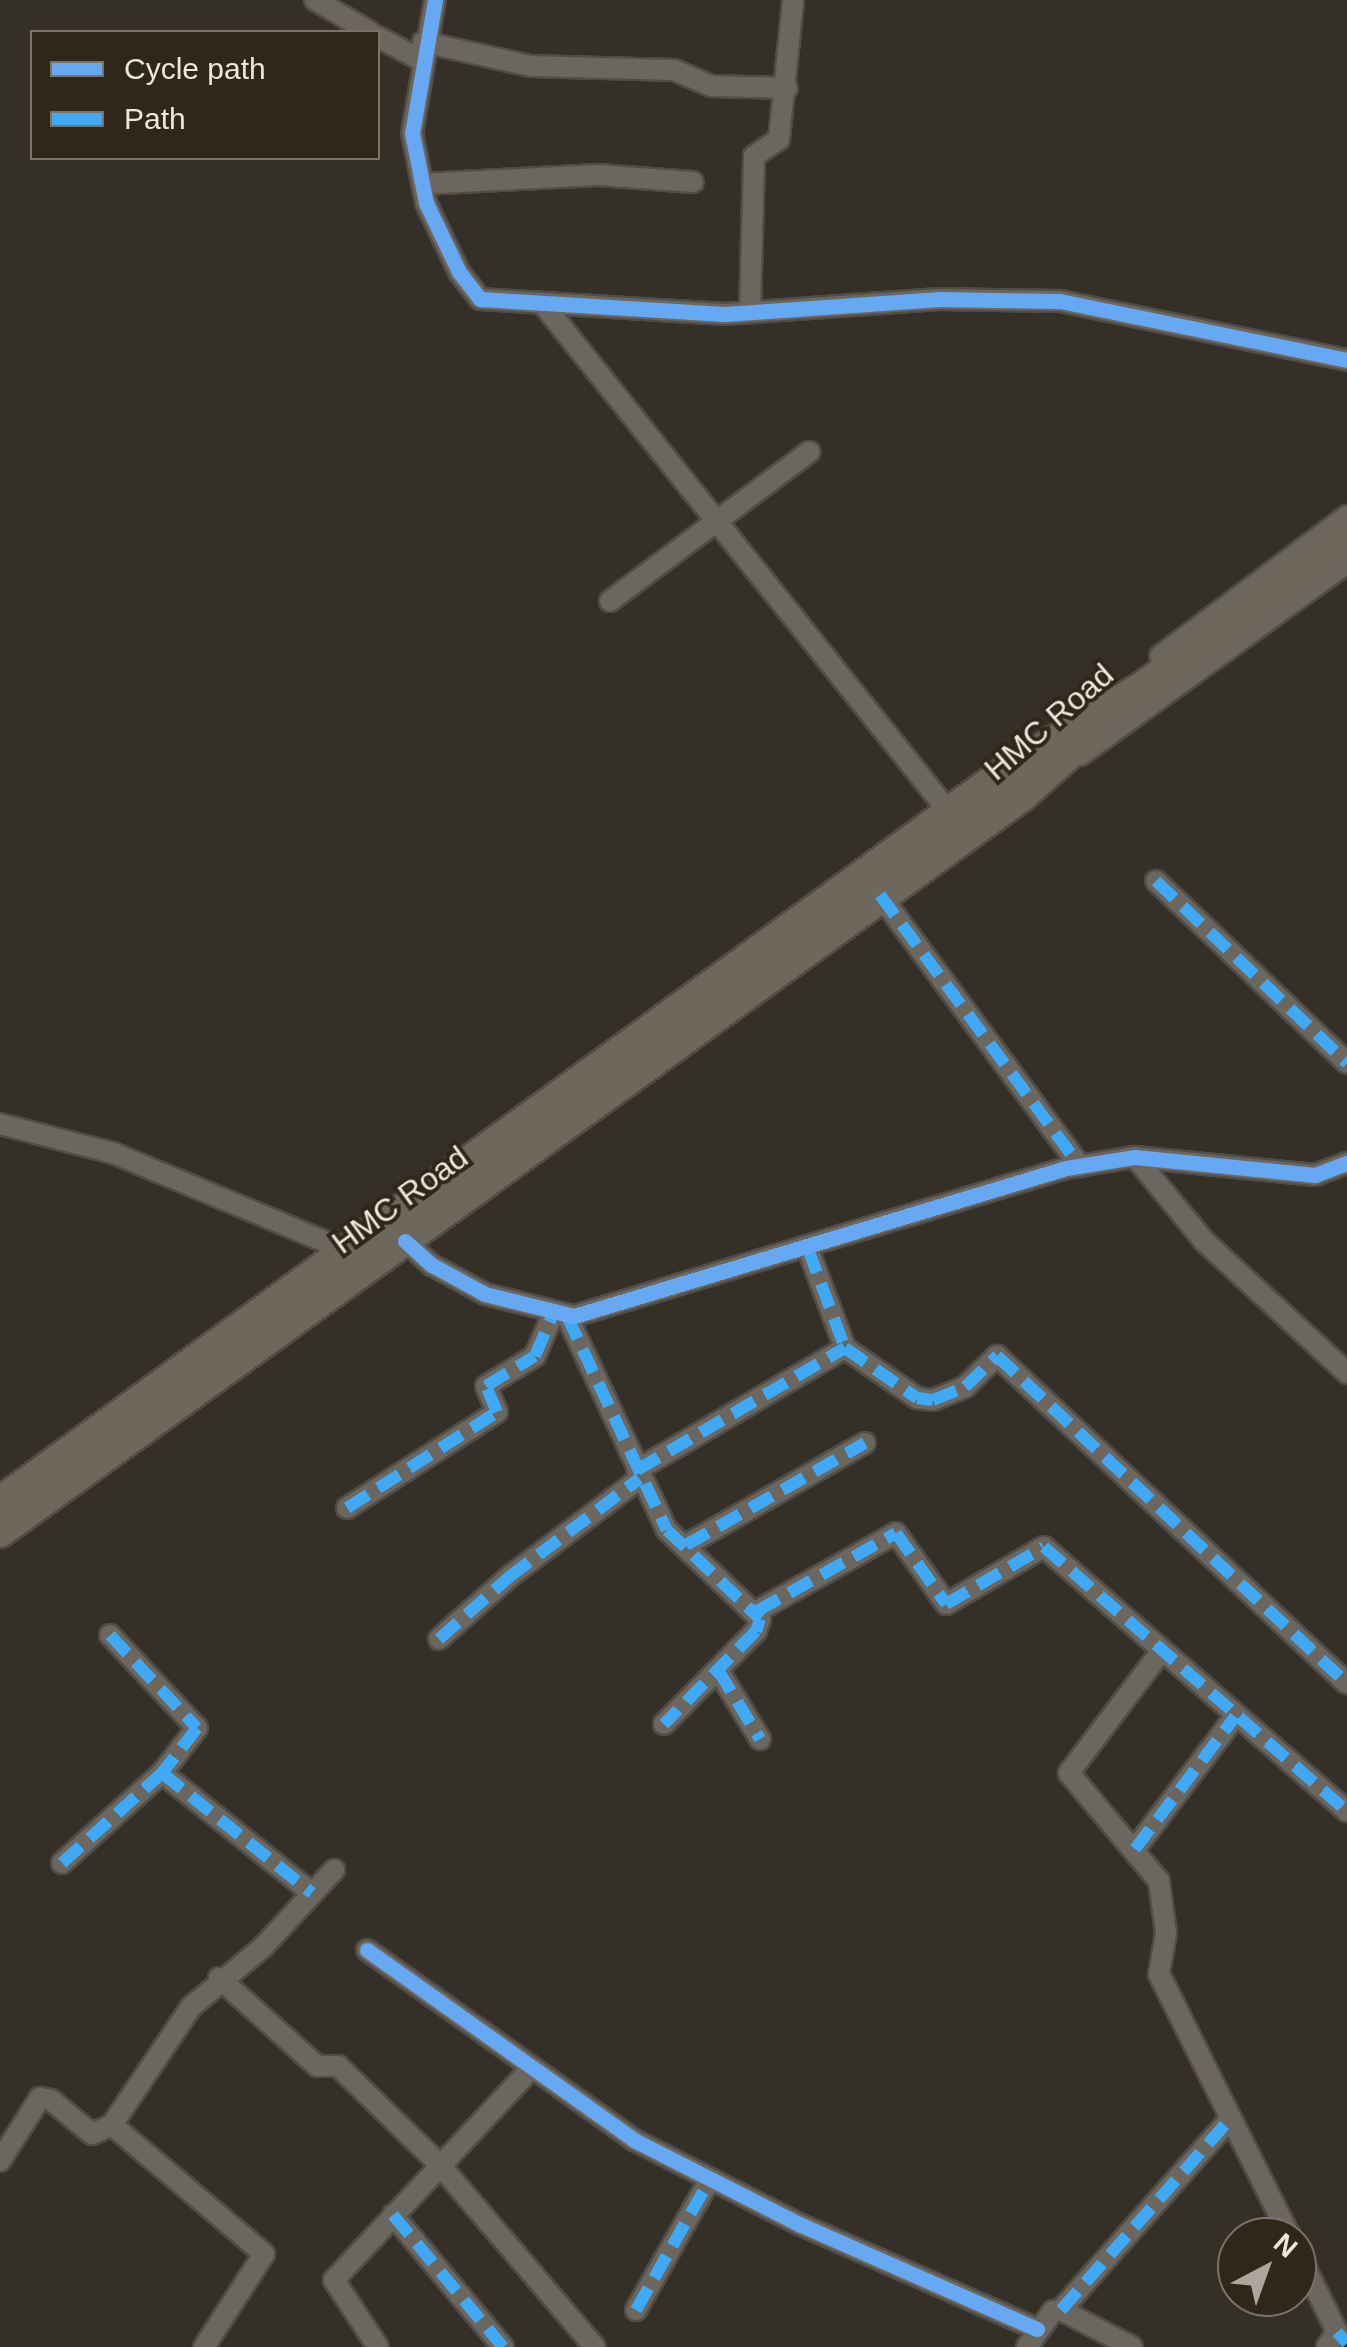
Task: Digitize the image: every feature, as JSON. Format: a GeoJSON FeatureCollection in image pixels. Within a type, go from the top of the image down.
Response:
{"type":"FeatureCollection","features":[{"type":"Feature","properties":{"kind":"main road","name":"HMC Road"},"geometry":{"type":"LineString","coordinates":[[0,1502],[360,1256],[405,1241],[880,895],[1014,783],[1347,536]]}},
{"type":"Feature","properties":{"kind":"main road","name":"HMC Road"},"geometry":{"type":"LineString","coordinates":[[0,1532],[949,812],[1014,783]]}},
{"type":"Feature","properties":{"kind":"street"},"geometry":{"type":"LineString","coordinates":[[315,0],[367,30]]}},
{"type":"Feature","properties":{"kind":"street"},"geometry":{"type":"LineString","coordinates":[[436,0],[422,51],[412,132],[422,184],[458,272],[480,299],[750,312],[940,299],[1060,301],[1347,360]]}},
{"type":"Feature","properties":{"kind":"street"},"geometry":{"type":"LineString","coordinates":[[750,312],[754,156],[780,139],[793,0]]}},
{"type":"Feature","properties":{"kind":"street"},"geometry":{"type":"LineString","coordinates":[[380,37],[422,51],[530,66],[674,70],[711,86],[787,88]]}},
{"type":"Feature","properties":{"kind":"street"},"geometry":{"type":"LineString","coordinates":[[422,184],[598,175],[693,182]]}},
{"type":"Feature","properties":{"kind":"street"},"geometry":{"type":"LineString","coordinates":[[543,304],[949,812]]}},
{"type":"Feature","properties":{"kind":"street"},"geometry":{"type":"LineString","coordinates":[[610,601],[809,452]]}},
{"type":"Feature","properties":{"kind":"street"},"geometry":{"type":"LineString","coordinates":[[1014,783],[1347,516]]}},
{"type":"Feature","properties":{"kind":"street"},"geometry":{"type":"LineString","coordinates":[[1014,783],[1347,564]]}},
{"type":"Feature","properties":{"kind":"street"},"geometry":{"type":"LineString","coordinates":[[1156,881],[1347,1063]]}},
{"type":"Feature","properties":{"kind":"street"},"geometry":{"type":"LineString","coordinates":[[880,895],[1080,1166]]}},
{"type":"Feature","properties":{"kind":"street"},"geometry":{"type":"LineString","coordinates":[[0,1124],[112,1153],[360,1256]]}},
{"type":"Feature","properties":{"kind":"street"},"geometry":{"type":"LineString","coordinates":[[1135,1157],[1204,1241],[1347,1373]]}},
{"type":"Feature","properties":{"kind":"street"},"geometry":{"type":"LineString","coordinates":[[405,1241],[432,1265],[484,1294],[560,1315],[808,1249],[1080,1166],[1135,1157],[1315,1176],[1347,1163]]}},
{"type":"Feature","properties":{"kind":"street"},"geometry":{"type":"LineString","coordinates":[[808,1249],[846,1348],[917,1398],[933,1400],[965,1387],[997,1356],[1347,1682]]}},
{"type":"Feature","properties":{"kind":"street"},"geometry":{"type":"LineString","coordinates":[[560,1315],[668,1530],[756,1610],[756,1631],[664,1724]]}},
{"type":"Feature","properties":{"kind":"street"},"geometry":{"type":"LineString","coordinates":[[347,1508],[498,1412],[486,1386],[535,1356],[560,1315]]}},
{"type":"Feature","properties":{"kind":"street"},"geometry":{"type":"LineString","coordinates":[[439,1639],[509,1576],[638,1474],[846,1348]]}},
{"type":"Feature","properties":{"kind":"street"},"geometry":{"type":"LineString","coordinates":[[686,1545],[865,1442]]}},
{"type":"Feature","properties":{"kind":"street"},"geometry":{"type":"LineString","coordinates":[[756,1610],[896,1532],[946,1604],[1044,1547],[1160,1653],[1347,1811]]}},
{"type":"Feature","properties":{"kind":"street"},"geometry":{"type":"LineString","coordinates":[[62,1862],[162,1773],[197,1728],[110,1635]]}},
{"type":"Feature","properties":{"kind":"street"},"geometry":{"type":"LineString","coordinates":[[1160,1653],[1069,1773],[1135,1849],[1164,1894],[1158,1974],[1280,2217]]}},
{"type":"Feature","properties":{"kind":"street"},"geometry":{"type":"LineString","coordinates":[[718,1670],[760,1740]]}},
{"type":"Feature","properties":{"kind":"street"},"geometry":{"type":"LineString","coordinates":[[1135,1849],[1235,1717]]}},
{"type":"Feature","properties":{"kind":"street"},"geometry":{"type":"LineString","coordinates":[[162,1773],[312,1893]]}},
{"type":"Feature","properties":{"kind":"street"},"geometry":{"type":"LineString","coordinates":[[0,2161],[40,2098],[51,2100],[92,2134],[112,2126],[191,2007],[219,1978],[263,1947],[334,1870]]}},
{"type":"Feature","properties":{"kind":"street"},"geometry":{"type":"LineString","coordinates":[[367,1950],[634,2140],[1032,2338],[1230,2120]]}},
{"type":"Feature","properties":{"kind":"street"},"geometry":{"type":"LineString","coordinates":[[219,1978],[317,2066],[338,2066],[439,2164],[595,2347]]}},
{"type":"Feature","properties":{"kind":"street"},"geometry":{"type":"LineString","coordinates":[[378,2347],[334,2280],[531,2069]]}},
{"type":"Feature","properties":{"kind":"street"},"geometry":{"type":"LineString","coordinates":[[112,2126],[264,2254],[204,2347]]}},
{"type":"Feature","properties":{"kind":"street"},"geometry":{"type":"LineString","coordinates":[[636,2310],[710,2179]]}},
{"type":"Feature","properties":{"kind":"street"},"geometry":{"type":"LineString","coordinates":[[393,2215],[503,2347]]}},
{"type":"Feature","properties":{"kind":"street"},"geometry":{"type":"LineString","coordinates":[[1317,2296],[1337,2341]]}},
{"type":"Feature","properties":{"kind":"street"},"geometry":{"type":"LineString","coordinates":[[1061,2310],[1132,2347]]}},
{"type":"Feature","properties":{"kind":"marked path"},"geometry":{"type":"LineString","coordinates":[[1156,881],[1347,1063]]}},
{"type":"Feature","properties":{"kind":"marked path"},"geometry":{"type":"LineString","coordinates":[[880,895],[1080,1166]]}},
{"type":"Feature","properties":{"kind":"marked path"},"geometry":{"type":"LineString","coordinates":[[808,1249],[845,1348],[917,1398],[933,1400],[965,1387],[997,1356],[1347,1683]]}},
{"type":"Feature","properties":{"kind":"marked path"},"geometry":{"type":"LineString","coordinates":[[347,1508],[497,1412],[486,1386],[535,1356],[553,1314]]}},
{"type":"Feature","properties":{"kind":"marked path"},"geometry":{"type":"LineString","coordinates":[[567,1316],[667,1530],[760,1619],[756,1631],[664,1724]]}},
{"type":"Feature","properties":{"kind":"marked path"},"geometry":{"type":"LineString","coordinates":[[637,1470],[845,1348]]}},
{"type":"Feature","properties":{"kind":"marked path"},"geometry":{"type":"LineString","coordinates":[[686,1545],[865,1443]]}},
{"type":"Feature","properties":{"kind":"marked path"},"geometry":{"type":"LineString","coordinates":[[439,1639],[509,1577],[639,1479]]}},
{"type":"Feature","properties":{"kind":"marked path"},"geometry":{"type":"LineString","coordinates":[[757,1611],[896,1533],[946,1604],[1044,1547],[1347,1811]]}},
{"type":"Feature","properties":{"kind":"marked path"},"geometry":{"type":"LineString","coordinates":[[110,1635],[197,1728],[162,1773]]}},
{"type":"Feature","properties":{"kind":"marked path"},"geometry":{"type":"LineString","coordinates":[[718,1670],[760,1739]]}},
{"type":"Feature","properties":{"kind":"marked path"},"geometry":{"type":"LineString","coordinates":[[1135,1849],[1235,1717]]}},
{"type":"Feature","properties":{"kind":"marked path"},"geometry":{"type":"LineString","coordinates":[[62,1863],[162,1773],[312,1893]]}},
{"type":"Feature","properties":{"kind":"marked path"},"geometry":{"type":"LineString","coordinates":[[1061,2310],[1230,2119]]}},
{"type":"Feature","properties":{"kind":"marked path"},"geometry":{"type":"LineString","coordinates":[[636,2310],[710,2179]]}},
{"type":"Feature","properties":{"kind":"marked path"},"geometry":{"type":"LineString","coordinates":[[393,2215],[503,2347]]}},
{"type":"Feature","properties":{"kind":"marked path"},"geometry":{"type":"LineString","coordinates":[[1337,2332],[1347,2343]]}},
{"type":"Feature","properties":{"kind":"cycle path"},"geometry":{"type":"LineString","coordinates":[[435,0],[412,133],[426,203],[459,272],[480,299],[725,314],[939,299],[1060,301],[1347,360]]}},
{"type":"Feature","properties":{"kind":"cycle path"},"geometry":{"type":"LineString","coordinates":[[405,1241],[432,1265],[485,1294],[574,1316],[1066,1168],[1135,1157],[1315,1175],[1347,1163]]}},
{"type":"Feature","properties":{"kind":"cycle path"},"geometry":{"type":"LineString","coordinates":[[367,1950],[634,2140],[801,2225],[1037,2329]]}}]}
